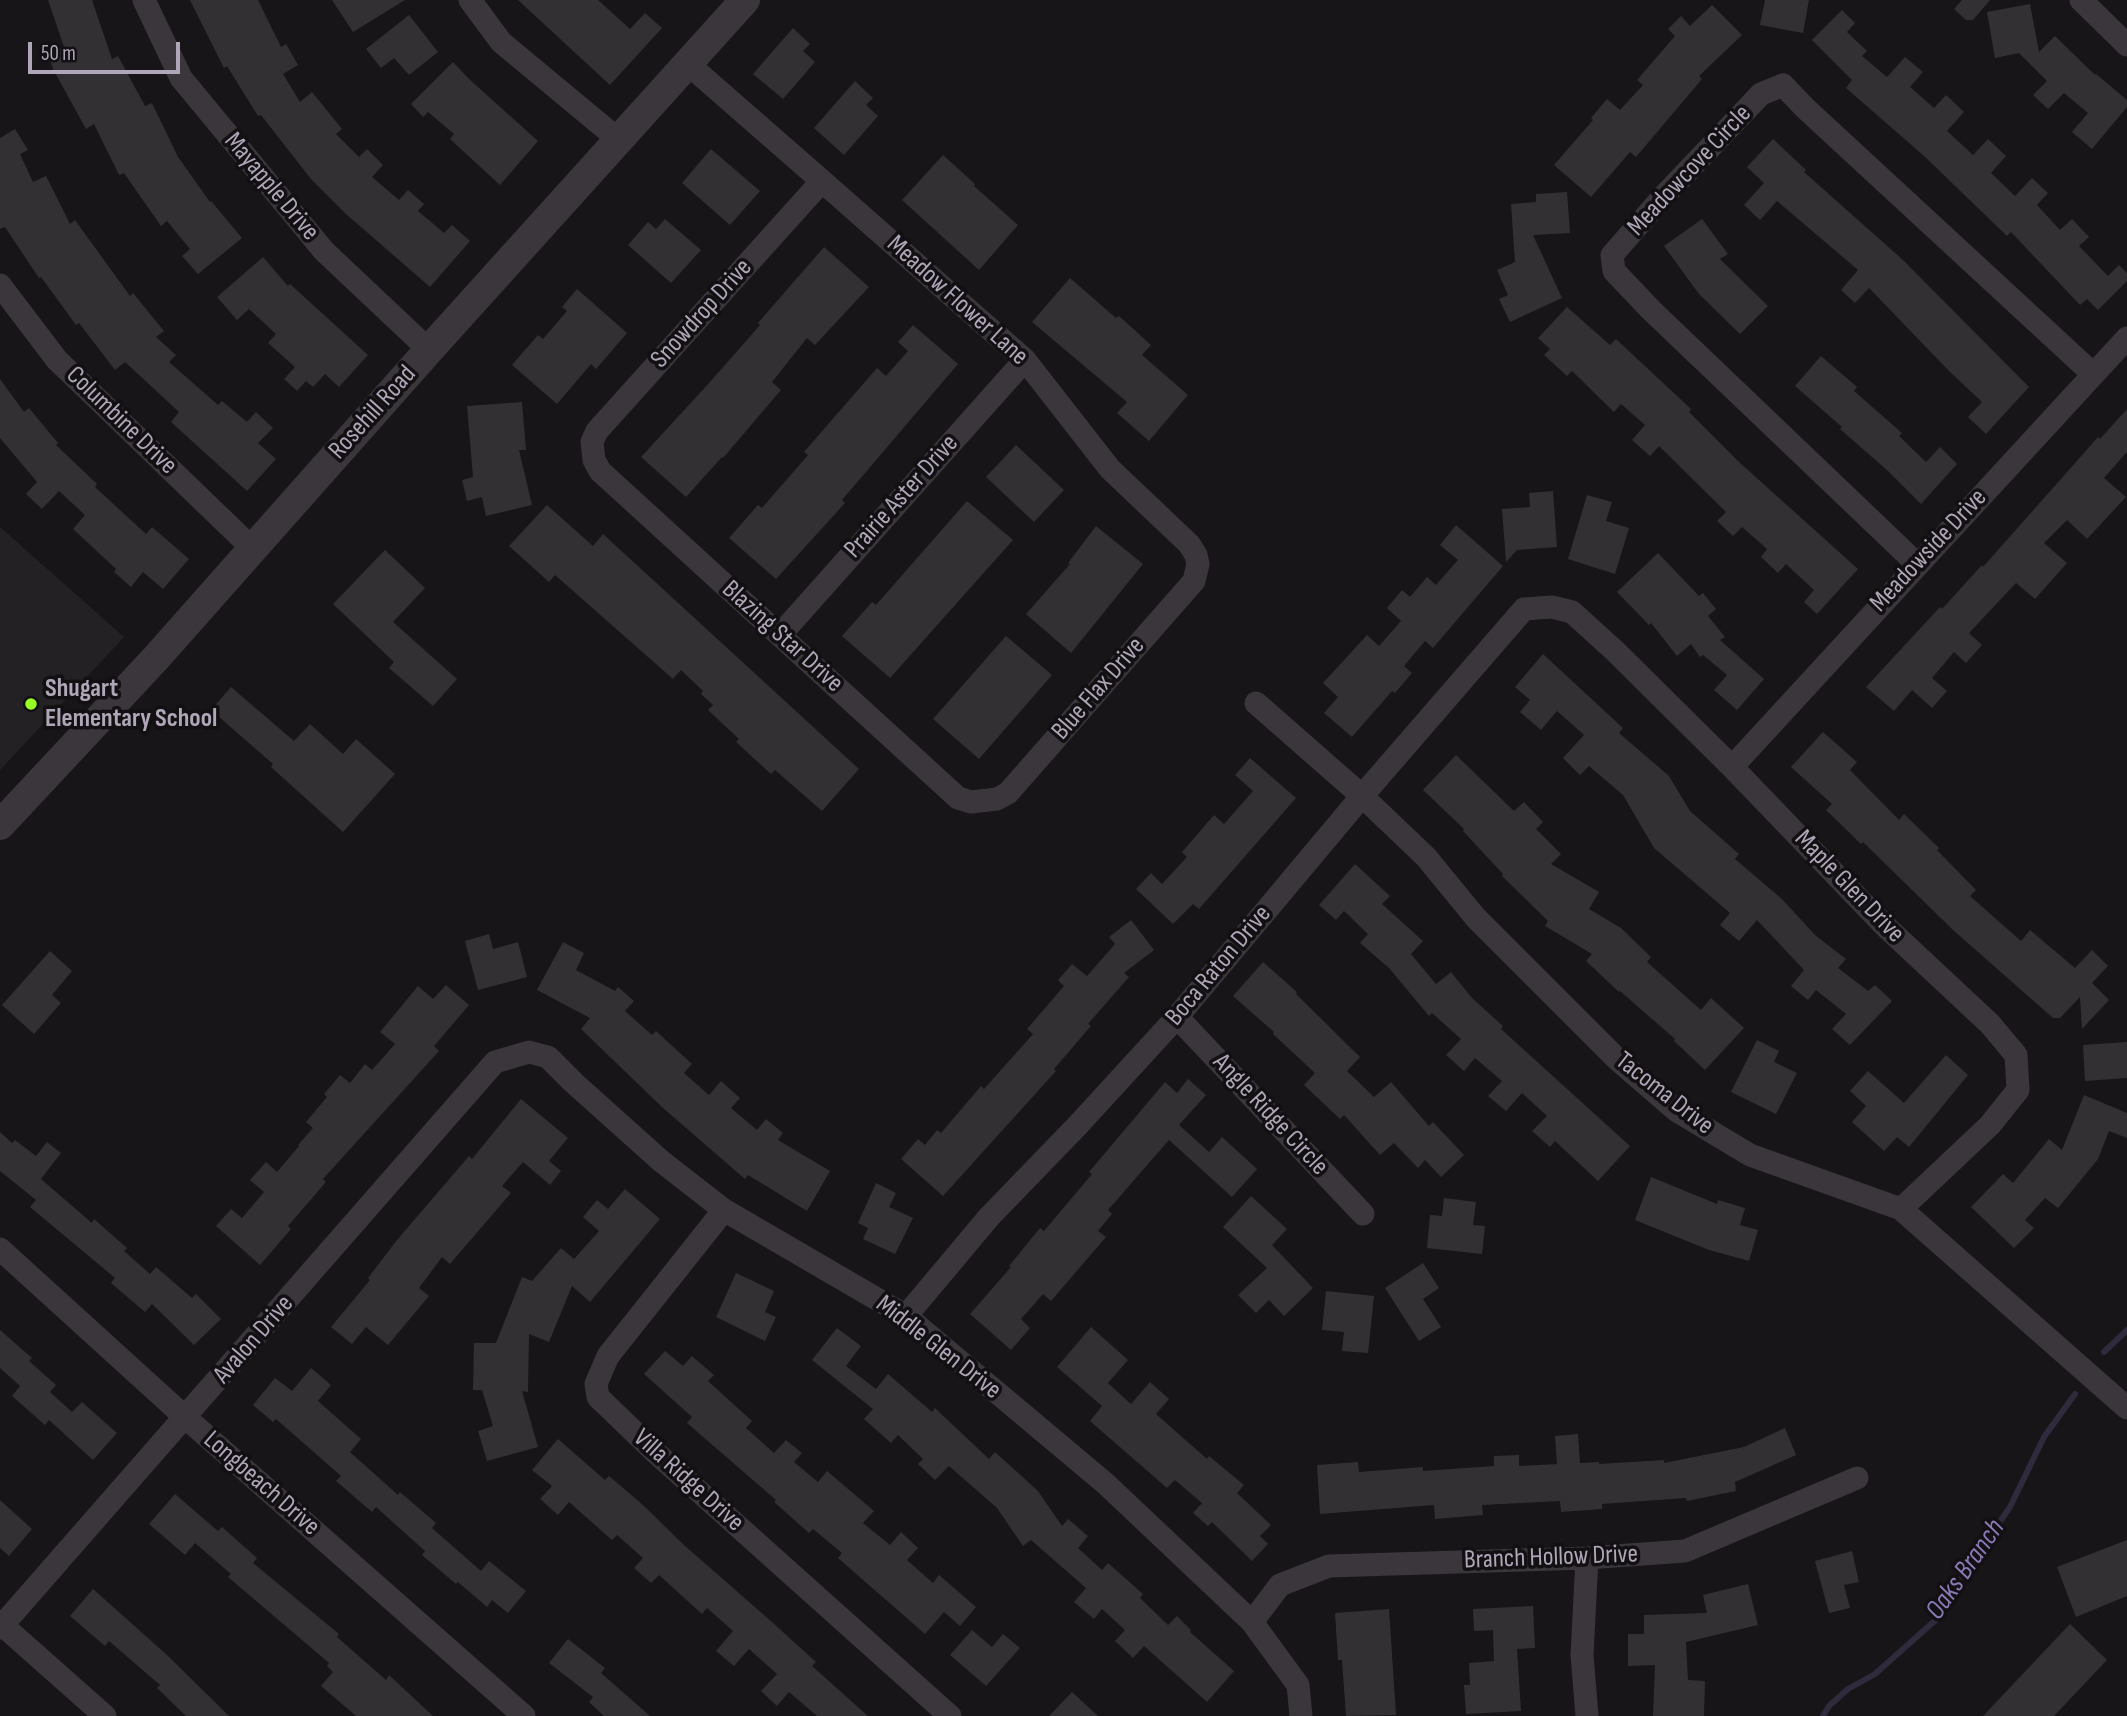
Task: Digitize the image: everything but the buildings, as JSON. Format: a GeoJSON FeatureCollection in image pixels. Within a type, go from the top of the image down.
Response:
{"type":"FeatureCollection","features":[{"type":"Feature","properties":{"kind":"street","name":"Mayapple Drive"},"geometry":{"type":"LineString","coordinates":[[144,0],[181,78],[324,251],[429,350]]}},
{"type":"Feature","properties":{"kind":"street"},"geometry":{"type":"LineString","coordinates":[[470,0],[502,42],[619,140]]}},
{"type":"Feature","properties":{"kind":"street","name":"Rosehill Road"},"geometry":{"type":"LineString","coordinates":[[0,825],[156,658],[745,0]]}},
{"type":"Feature","properties":{"kind":"street"},"geometry":{"type":"LineString","coordinates":[[2081,0],[2127,45]]}},
{"type":"Feature","properties":{"kind":"street","name":"Meadow Flower Lane"},"geometry":{"type":"LineString","coordinates":[[688,64],[1025,360],[1110,469],[1189,544],[1198,564]]}},
{"type":"Feature","properties":{"kind":"street","name":"Meadowcove Circle"},"geometry":{"type":"LineString","coordinates":[[1917,564],[1651,310],[1614,271],[1612,255],[1661,199],[1761,94],[1783,85],[2093,374]]}},
{"type":"Feature","properties":{"kind":"street","name":"Snowdrop Drive"},"geometry":{"type":"LineString","coordinates":[[593,452],[592,442],[597,432],[822,181]]}},
{"type":"Feature","properties":{"kind":"street","name":"Columbine Drive"},"geometry":{"type":"LineString","coordinates":[[0,285],[57,360],[253,549]]}},
{"type":"Feature","properties":{"kind":"street","name":"Meadowside Drive"},"geometry":{"type":"LineString","coordinates":[[1732,766],[2127,338]]}},
{"type":"Feature","properties":{"kind":"street","name":"Prairie Aster Drive"},"geometry":{"type":"LineString","coordinates":[[780,635],[1025,360]]}},
{"type":"Feature","properties":{"kind":"street","name":"Blazing Star Drive"},"geometry":{"type":"LineString","coordinates":[[593,452],[600,471],[958,798],[971,802],[985,801]]}},
{"type":"Feature","properties":{"kind":"street","name":"Blue Flax Drive"},"geometry":{"type":"LineString","coordinates":[[985,801],[1008,793],[1194,581],[1198,564]]}},
{"type":"Feature","properties":{"kind":"street","name":"Maple Glen Drive"},"geometry":{"type":"LineString","coordinates":[[1524,609],[1552,607],[1572,612],[1615,650],[1732,766],[1883,924],[1990,1024],[2017,1055],[2018,1090],[1990,1125],[1901,1209]]}},
{"type":"Feature","properties":{"kind":"street","name":"Boca Raton Drive"},"geometry":{"type":"LineString","coordinates":[[906,1316],[989,1217],[1177,1017],[1362,796],[1524,609]]}},
{"type":"Feature","properties":{"kind":"street","name":"Tacoma Drive"},"geometry":{"type":"LineString","coordinates":[[1255,703],[1362,796],[1426,857],[1476,918],[1618,1060],[1677,1111],[1750,1155],[1901,1209],[2127,1408]]}},
{"type":"Feature","properties":{"kind":"street","name":"Angle Ridge Circle"},"geometry":{"type":"LineString","coordinates":[[1177,1017],[1363,1214]]}},
{"type":"Feature","properties":{"kind":"street","name":"Middle Glen Drive"},"geometry":{"type":"LineString","coordinates":[[511,1057],[529,1052],[548,1058],[662,1161],[723,1210],[906,1316],[1106,1484],[1252,1622],[1298,1685],[1301,1716]]}},
{"type":"Feature","properties":{"kind":"street","name":"Avalon Drive"},"geometry":{"type":"LineString","coordinates":[[1,1625],[186,1418],[495,1062],[511,1057]]}},
{"type":"Feature","properties":{"kind":"street","name":"Villa Ridge Drive"},"geometry":{"type":"LineString","coordinates":[[723,1210],[608,1356],[596,1384],[598,1397],[655,1452],[950,1716]]}},
{"type":"Feature","properties":{"kind":"street","name":"Longbeach Drive"},"geometry":{"type":"LineString","coordinates":[[0,1249],[186,1418],[524,1716]]}},
{"type":"Feature","properties":{"kind":"street","name":"Branch Hollow Drive"},"geometry":{"type":"LineString","coordinates":[[1252,1622],[1280,1585],[1329,1566],[1587,1558],[1685,1551],[1857,1478]]}},
{"type":"Feature","properties":{"kind":"street"},"geometry":{"type":"LineString","coordinates":[[1587,1558],[1582,1655],[1587,1716]]}},
{"type":"Feature","properties":{"kind":"street"},"geometry":{"type":"LineString","coordinates":[[1,1625],[106,1716]]}},
{"type":"Feature","properties":{"kind":"shaded area","name":"Shugart Elementary School"},"geometry":{"type":"Polygon","coordinates":[[[0,527],[124,637],[0,770],[0,527]]]}},
{"type":"Feature","properties":{"kind":"waterway","name":"Oaks Branch"},"geometry":{"type":"LineString","coordinates":[[2104,1352],[2127,1330]]}},
{"type":"Feature","properties":{"kind":"waterway","name":"Oaks Branch"},"geometry":{"type":"LineString","coordinates":[[1823,1716],[1829,1706],[1848,1689],[1875,1674],[1939,1617],[1958,1583],[2010,1507],[2044,1437],[2075,1394]]}},
{"type":"Feature","properties":{"kind":"place","name":"Shugart Elementary School"},"geometry":{"type":"Point","coordinates":[31,704]}}]}
